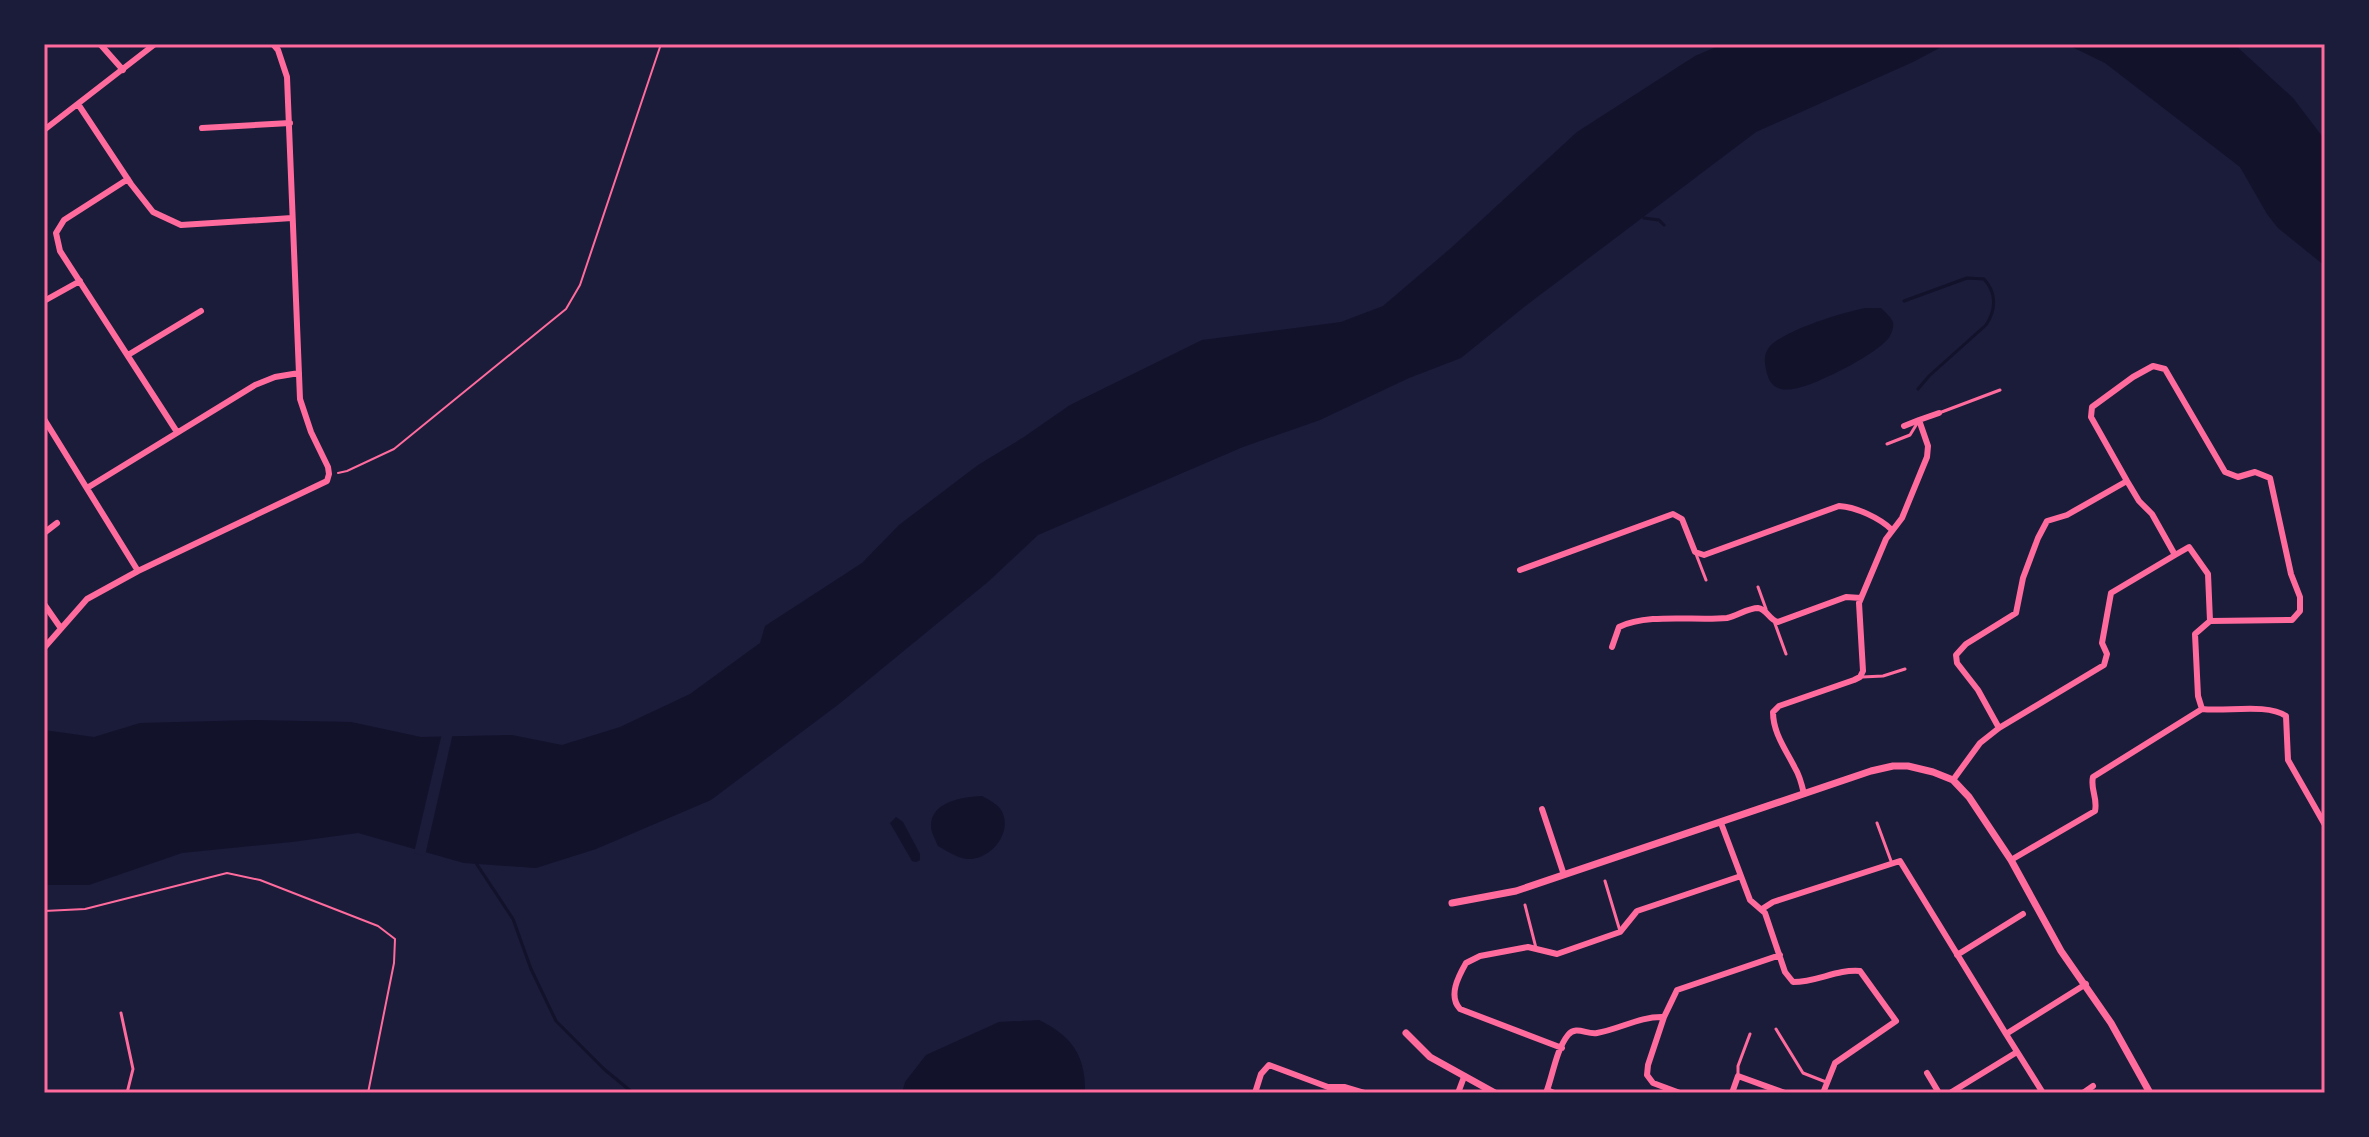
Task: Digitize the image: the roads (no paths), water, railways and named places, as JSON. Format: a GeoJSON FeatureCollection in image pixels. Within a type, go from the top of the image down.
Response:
{"type":"FeatureCollection","features":[{"type":"Feature","properties":{"kind":"street"},"geometry":{"type":"LineString","coordinates":[[100,44],[123,70]]}},
{"type":"Feature","properties":{"kind":"street"},"geometry":{"type":"LineString","coordinates":[[44,130],[155,44]]}},
{"type":"Feature","properties":{"kind":"street"},"geometry":{"type":"LineString","coordinates":[[44,648],[87,599],[138,571],[327,481],[328,467],[300,399],[287,77],[273,44]]}},
{"type":"Feature","properties":{"kind":"street"},"geometry":{"type":"LineString","coordinates":[[78,104],[153,212],[181,225],[292,218]]}},
{"type":"Feature","properties":{"kind":"street"},"geometry":{"type":"LineString","coordinates":[[202,128],[290,123]]}},
{"type":"Feature","properties":{"kind":"street"},"geometry":{"type":"LineString","coordinates":[[128,179],[64,220],[56,233],[60,251],[177,432]]}},
{"type":"Feature","properties":{"kind":"street"},"geometry":{"type":"LineString","coordinates":[[44,301],[80,281]]}},
{"type":"Feature","properties":{"kind":"street"},"geometry":{"type":"LineString","coordinates":[[128,355],[201,311]]}},
{"type":"Feature","properties":{"kind":"street"},"geometry":{"type":"LineString","coordinates":[[2175,555],[2152,514],[2139,501],[2091,417],[2092,407],[2153,366],[2165,369],[2225,472],[2238,477],[2255,472],[2270,478],[2291,574],[2300,597],[2300,611],[2292,620],[2210,621],[2195,634],[2198,696],[2202,709]]}},
{"type":"Feature","properties":{"kind":"street"},"geometry":{"type":"LineString","coordinates":[[87,488],[255,385],[275,377],[299,373]]}},
{"type":"Feature","properties":{"kind":"street"},"geometry":{"type":"LineString","coordinates":[[1904,426],[1939,413]]}},
{"type":"Feature","properties":{"kind":"street"},"geometry":{"type":"LineString","coordinates":[[44,419],[138,571]]}},
{"type":"Feature","properties":{"kind":"street"},"geometry":{"type":"LineString","coordinates":[[1804,794],[1796,768],[1782,746],[1773,718],[1774,710],[1858,679],[1863,671],[1858,610],[1886,539],[1902,518],[1928,454],[1928,443],[1919,420]]}},
{"type":"Feature","properties":{"kind":"street"},"geometry":{"type":"LineString","coordinates":[[1999,728],[1978,690],[1957,663],[1956,655],[1966,644],[2016,613],[2023,578],[2047,521],[2067,515],[2127,481]]}},
{"type":"Feature","properties":{"kind":"street"},"geometry":{"type":"LineString","coordinates":[[1520,570],[1671,514],[1682,519],[1695,552],[1701,555],[1711,554],[1839,506],[1880,520],[1892,530]]}},
{"type":"Feature","properties":{"kind":"street"},"geometry":{"type":"LineString","coordinates":[[44,533],[57,523]]}},
{"type":"Feature","properties":{"kind":"street"},"geometry":{"type":"LineString","coordinates":[[1953,780],[1980,743],[1999,728],[2104,665],[2107,654],[2102,643],[2111,593],[2189,547],[2208,574],[2210,621]]}},
{"type":"Feature","properties":{"kind":"street"},"geometry":{"type":"LineString","coordinates":[[1612,647],[1619,627],[1634,621],[1727,618],[1758,608],[1774,621],[1782,621],[1846,597],[1861,598]]}},
{"type":"Feature","properties":{"kind":"street"},"geometry":{"type":"LineString","coordinates":[[44,604],[60,627]]}},
{"type":"Feature","properties":{"kind":"street"},"geometry":{"type":"LineString","coordinates":[[2011,860],[2095,811],[2097,802],[2091,785],[2093,777],[2202,709],[2277,710],[2286,716],[2288,760],[2325,825]]}},
{"type":"Feature","properties":{"kind":"street"},"geometry":{"type":"LineString","coordinates":[[1452,903],[1516,891],[1871,771],[1909,766],[1933,772],[1953,780],[1969,797],[2011,860],[2061,951],[2111,1023],[2150,1093]]}},
{"type":"Feature","properties":{"kind":"street"},"geometry":{"type":"LineString","coordinates":[[1542,809],[1564,875]]}},
{"type":"Feature","properties":{"kind":"street"},"geometry":{"type":"LineString","coordinates":[[1721,823],[1751,901],[1762,909],[1785,972],[1793,982],[1807,982],[1846,970],[1860,971],[1896,1021],[1835,1063],[1823,1093]]}},
{"type":"Feature","properties":{"kind":"street"},"geometry":{"type":"LineString","coordinates":[[1762,909],[1773,902],[1900,861],[2043,1093]]}},
{"type":"Feature","properties":{"kind":"street"},"geometry":{"type":"LineString","coordinates":[[1562,1048],[1460,1009],[1454,1002],[1453,994],[1466,963],[1480,956],[1528,947],[1557,954],[1620,932],[1637,911],[1741,876]]}},
{"type":"Feature","properties":{"kind":"street"},"geometry":{"type":"LineString","coordinates":[[1957,955],[2023,914]]}},
{"type":"Feature","properties":{"kind":"street"},"geometry":{"type":"LineString","coordinates":[[1680,1093],[1653,1083],[1647,1075],[1664,1017],[1677,990],[1780,955]]}},
{"type":"Feature","properties":{"kind":"street"},"geometry":{"type":"LineString","coordinates":[[2006,1034],[2086,984]]}},
{"type":"Feature","properties":{"kind":"street"},"geometry":{"type":"LineString","coordinates":[[1547,1091],[1562,1048],[1569,1034],[1575,1030],[1594,1034],[1651,1016],[1664,1017]]}},
{"type":"Feature","properties":{"kind":"street"},"geometry":{"type":"LineString","coordinates":[[1406,1033],[1430,1057],[1495,1093]]}},
{"type":"Feature","properties":{"kind":"street"},"geometry":{"type":"LineString","coordinates":[[1950,1093],[2017,1052]]}},
{"type":"Feature","properties":{"kind":"street"},"geometry":{"type":"LineString","coordinates":[[1255,1093],[1261,1074],[1269,1065],[1328,1087],[1345,1087],[1365,1093]]}},
{"type":"Feature","properties":{"kind":"street"},"geometry":{"type":"LineString","coordinates":[[1927,1073],[1939,1093]]}},
{"type":"Feature","properties":{"kind":"street"},"geometry":{"type":"LineString","coordinates":[[1732,1093],[1738,1076],[1785,1093]]}},
{"type":"Feature","properties":{"kind":"street"},"geometry":{"type":"LineString","coordinates":[[1458,1093],[1464,1077]]}},
{"type":"Feature","properties":{"kind":"street"},"geometry":{"type":"LineString","coordinates":[[2083,1093],[2093,1086]]}},
{"type":"Feature","properties":{"kind":"lane"},"geometry":{"type":"LineString","coordinates":[[1939,413],[2000,390]]}},
{"type":"Feature","properties":{"kind":"lane"},"geometry":{"type":"LineString","coordinates":[[1887,444],[1910,435],[1919,420]]}},
{"type":"Feature","properties":{"kind":"lane"},"geometry":{"type":"LineString","coordinates":[[1695,552],[1706,580]]}},
{"type":"Feature","properties":{"kind":"lane"},"geometry":{"type":"LineString","coordinates":[[1758,587],[1766,613]]}},
{"type":"Feature","properties":{"kind":"lane"},"geometry":{"type":"LineString","coordinates":[[1774,621],[1786,654]]}},
{"type":"Feature","properties":{"kind":"lane"},"geometry":{"type":"LineString","coordinates":[[1858,679],[1905,669]]}},
{"type":"Feature","properties":{"kind":"lane"},"geometry":{"type":"LineString","coordinates":[[1877,823],[1891,863]]}},
{"type":"Feature","properties":{"kind":"lane"},"geometry":{"type":"LineString","coordinates":[[1605,881],[1620,932]]}},
{"type":"Feature","properties":{"kind":"lane"},"geometry":{"type":"LineString","coordinates":[[1525,905],[1536,948]]}},
{"type":"Feature","properties":{"kind":"lane"},"geometry":{"type":"LineString","coordinates":[[121,1013],[133,1069],[127,1093]]}},
{"type":"Feature","properties":{"kind":"lane"},"geometry":{"type":"LineString","coordinates":[[1776,1029],[1803,1073],[1827,1082]]}},
{"type":"Feature","properties":{"kind":"lane"},"geometry":{"type":"LineString","coordinates":[[1738,1076],[1738,1066],[1750,1034]]}},
{"type":"Feature","properties":{"kind":"lane"},"geometry":{"type":"LineString","coordinates":[[1547,1091],[1558,1093]]}},
{"type":"Feature","properties":{"kind":"waterway"},"geometry":{"type":"LineString","coordinates":[[1644,218],[1659,220],[1664,225]]}},
{"type":"Feature","properties":{"kind":"waterway"},"geometry":{"type":"LineString","coordinates":[[1904,301],[1967,278],[1984,279],[1993,296],[1992,313],[1986,325],[1918,389]]}},
{"type":"Feature","properties":{"kind":"waterway"},"geometry":{"type":"LineString","coordinates":[[476,863],[513,919],[531,969],[556,1021],[633,1093]]}}]}
